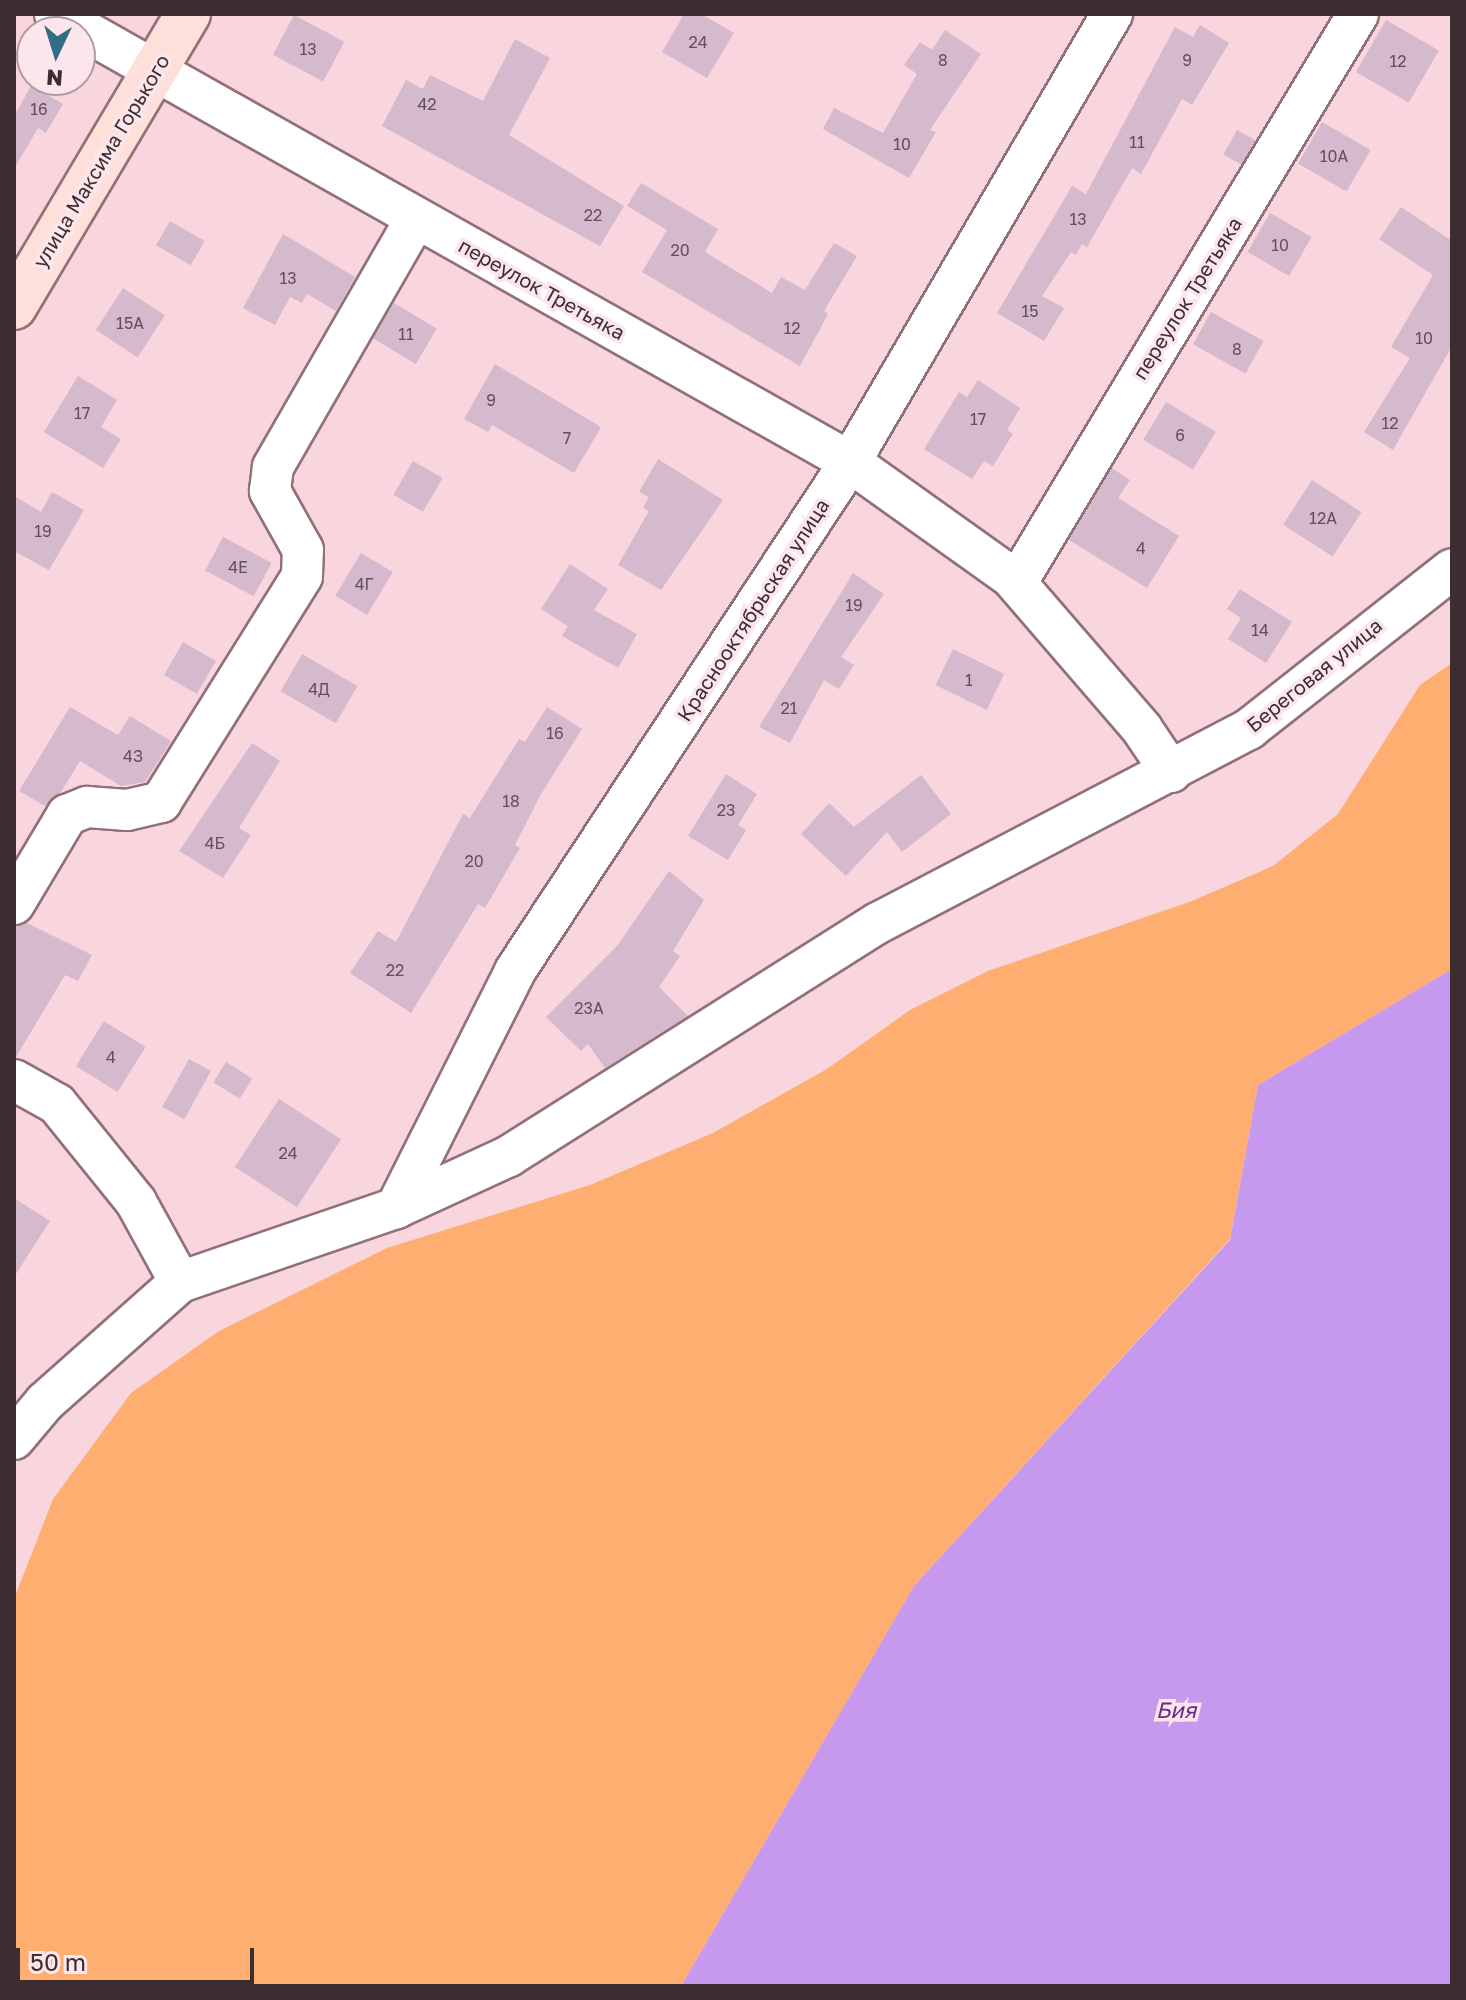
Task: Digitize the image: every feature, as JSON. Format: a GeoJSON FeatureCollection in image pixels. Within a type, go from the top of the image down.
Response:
{"type":"FeatureCollection","features":[{"type":"Feature","properties":{"kind":"main road","name":"улица Максима Горького"},"geometry":{"type":"LineString","coordinates":[[14,307],[188,14]]}},
{"type":"Feature","properties":{"kind":"street","name":"переулок Третьяка"},"geometry":{"type":"LineString","coordinates":[[55,14],[850,462],[1017,582],[1142,729],[1171,772]]}},
{"type":"Feature","properties":{"kind":"street","name":"Краснооктябрьская улица"},"geometry":{"type":"LineString","coordinates":[[396,1208],[515,971],[850,462],[1112,14]]}},
{"type":"Feature","properties":{"kind":"street","name":"переулок Третьяка"},"geometry":{"type":"LineString","coordinates":[[1017,582],[1358,14]]}},
{"type":"Feature","properties":{"kind":"street"},"geometry":{"type":"LineString","coordinates":[[14,904],[67,815],[87,807],[127,810],[161,802],[302,576],[303,550],[270,491],[273,467],[416,218]]}},
{"type":"Feature","properties":{"kind":"street","name":"Береговая улица"},"geometry":{"type":"LineString","coordinates":[[1171,772],[1249,729],[1452,569]]}},
{"type":"Feature","properties":{"kind":"street"},"geometry":{"type":"LineString","coordinates":[[14,1439],[45,1402],[180,1282],[396,1208],[509,1156],[878,923],[1119,794],[1171,772]]}},
{"type":"Feature","properties":{"kind":"street"},"geometry":{"type":"LineString","coordinates":[[14,1080],[57,1104],[136,1202],[180,1282]]}},
{"type":"Feature","properties":{"kind":"shaded area"},"geometry":{"type":"Polygon","coordinates":[[[1452,663],[1452,969],[1258,1085],[1230,1239],[914,1586],[681,1986],[14,1986],[14,1599],[53,1499],[131,1393],[219,1331],[387,1248],[590,1185],[713,1133],[827,1069],[910,1010],[988,971],[1192,901],[1273,866],[1338,814],[1420,685],[1452,663]]]}},
{"type":"Feature","properties":{"kind":"water","name":"Бия"},"geometry":{"type":"Polygon","coordinates":[[[1452,969],[1452,1986],[681,1986],[914,1586],[1230,1240],[1258,1085],[1452,969]]]}},
{"type":"Feature","properties":{"kind":"building"},"geometry":{"type":"Polygon","coordinates":[[[684,14],[701,14],[734,33],[707,78],[662,52],[684,14]]]}},
{"type":"Feature","properties":{"kind":"building"},"geometry":{"type":"Polygon","coordinates":[[[294,15],[344,42],[323,81],[273,55],[294,15]]]}},
{"type":"Feature","properties":{"kind":"building"},"geometry":{"type":"Polygon","coordinates":[[[1386,20],[1439,50],[1409,102],[1356,72],[1386,20]]]}},
{"type":"Feature","properties":{"kind":"building"},"geometry":{"type":"Polygon","coordinates":[[[1200,25],[1229,43],[1192,105],[1182,99],[1141,174],[1132,168],[1087,247],[1082,244],[1076,255],[1071,252],[1042,296],[1064,308],[1044,341],[997,313],[1072,186],[1086,194],[1175,27],[1193,37],[1200,25]]]}},
{"type":"Feature","properties":{"kind":"building"},"geometry":{"type":"Polygon","coordinates":[[[945,30],[981,54],[930,130],[936,132],[909,178],[823,129],[834,108],[883,133],[917,74],[904,65],[920,42],[932,50],[945,30]]]}},
{"type":"Feature","properties":{"kind":"building"},"geometry":{"type":"Polygon","coordinates":[[[515,39],[550,58],[509,135],[624,206],[600,246],[382,126],[406,80],[423,89],[430,75],[483,101],[515,39]]]}},
{"type":"Feature","properties":{"kind":"building"},"geometry":{"type":"Polygon","coordinates":[[[25,96],[49,96],[63,104],[46,133],[38,128],[14,169],[14,116],[25,96]]]}},
{"type":"Feature","properties":{"kind":"building"},"geometry":{"type":"Polygon","coordinates":[[[1322,122],[1370,150],[1346,192],[1298,164],[1322,122]]]}},
{"type":"Feature","properties":{"kind":"building"},"geometry":{"type":"Polygon","coordinates":[[[1237,130],[1255,140],[1242,165],[1223,154],[1237,130]]]}},
{"type":"Feature","properties":{"kind":"building"},"geometry":{"type":"Polygon","coordinates":[[[641,183],[718,229],[705,252],[772,293],[781,277],[805,290],[834,243],[857,256],[824,311],[828,314],[800,366],[642,272],[667,230],[627,206],[641,183]]]}},
{"type":"Feature","properties":{"kind":"building"},"geometry":{"type":"Polygon","coordinates":[[[1401,207],[1452,241],[1452,346],[1393,450],[1364,432],[1410,358],[1391,347],[1433,275],[1379,239],[1401,207]]]}},
{"type":"Feature","properties":{"kind":"building"},"geometry":{"type":"Polygon","coordinates":[[[1270,213],[1312,237],[1289,276],[1248,252],[1270,213]]]}},
{"type":"Feature","properties":{"kind":"building"},"geometry":{"type":"Polygon","coordinates":[[[170,221],[205,241],[191,265],[156,245],[170,221]]]}},
{"type":"Feature","properties":{"kind":"building"},"geometry":{"type":"Polygon","coordinates":[[[283,234],[355,277],[336,311],[307,294],[302,303],[290,297],[275,325],[243,308],[283,234]]]}},
{"type":"Feature","properties":{"kind":"building"},"geometry":{"type":"Polygon","coordinates":[[[123,288],[165,315],[138,357],[96,330],[123,288]]]}},
{"type":"Feature","properties":{"kind":"building"},"geometry":{"type":"Polygon","coordinates":[[[394,303],[437,329],[416,364],[373,338],[394,303]]]}},
{"type":"Feature","properties":{"kind":"building"},"geometry":{"type":"Polygon","coordinates":[[[1211,312],[1263,341],[1246,373],[1193,344],[1211,312]]]}},
{"type":"Feature","properties":{"kind":"building"},"geometry":{"type":"Polygon","coordinates":[[[495,364],[601,427],[574,473],[492,425],[488,432],[464,419],[495,364]]]}},
{"type":"Feature","properties":{"kind":"building"},"geometry":{"type":"Polygon","coordinates":[[[78,376],[117,400],[101,427],[121,439],[103,468],[44,432],[78,376]]]}},
{"type":"Feature","properties":{"kind":"building"},"geometry":{"type":"Polygon","coordinates":[[[978,380],[1020,408],[1007,430],[1013,434],[993,466],[984,461],[972,479],[924,449],[959,392],[967,397],[978,380]]]}},
{"type":"Feature","properties":{"kind":"building"},"geometry":{"type":"Polygon","coordinates":[[[1166,402],[1216,432],[1193,470],[1143,440],[1166,402]]]}},
{"type":"Feature","properties":{"kind":"building"},"geometry":{"type":"Polygon","coordinates":[[[658,459],[723,500],[661,590],[618,565],[649,511],[643,508],[649,497],[639,492],[658,459]]]}},
{"type":"Feature","properties":{"kind":"building"},"geometry":{"type":"Polygon","coordinates":[[[413,461],[442,478],[423,512],[394,495],[413,461]]]}},
{"type":"Feature","properties":{"kind":"building"},"geometry":{"type":"Polygon","coordinates":[[[1112,468],[1130,480],[1118,498],[1179,536],[1147,588],[1069,540],[1112,468]]]}},
{"type":"Feature","properties":{"kind":"building"},"geometry":{"type":"Polygon","coordinates":[[[1312,480],[1361,512],[1333,557],[1283,524],[1312,480]]]}},
{"type":"Feature","properties":{"kind":"building"},"geometry":{"type":"Polygon","coordinates":[[[52,492],[84,510],[49,570],[14,551],[14,496],[41,512],[52,492]]]}},
{"type":"Feature","properties":{"kind":"building"},"geometry":{"type":"Polygon","coordinates":[[[223,537],[272,563],[254,596],[205,571],[223,537]]]}},
{"type":"Feature","properties":{"kind":"building"},"geometry":{"type":"Polygon","coordinates":[[[361,553],[393,572],[367,615],[335,596],[361,553]]]}},
{"type":"Feature","properties":{"kind":"building"},"geometry":{"type":"Polygon","coordinates":[[[570,564],[608,589],[594,610],[637,634],[618,668],[562,636],[568,626],[541,609],[570,564]]]}},
{"type":"Feature","properties":{"kind":"building"},"geometry":{"type":"Polygon","coordinates":[[[853,573],[884,594],[841,657],[854,665],[839,689],[824,680],[790,743],[759,727],[853,573]]]}},
{"type":"Feature","properties":{"kind":"building"},"geometry":{"type":"Polygon","coordinates":[[[1240,589],[1292,622],[1266,663],[1228,639],[1241,618],[1227,609],[1240,589]]]}},
{"type":"Feature","properties":{"kind":"building"},"geometry":{"type":"Polygon","coordinates":[[[183,642],[216,661],[197,694],[164,675],[183,642]]]}},
{"type":"Feature","properties":{"kind":"building"},"geometry":{"type":"Polygon","coordinates":[[[953,649],[1004,674],[987,710],[935,685],[953,649]]]}},
{"type":"Feature","properties":{"kind":"building"},"geometry":{"type":"Polygon","coordinates":[[[302,654],[357,686],[336,723],[280,691],[302,654]]]}},
{"type":"Feature","properties":{"kind":"building"},"geometry":{"type":"Polygon","coordinates":[[[70,707],[118,735],[130,716],[171,741],[145,782],[121,786],[80,761],[61,792],[45,806],[19,791],[70,707]]]}},
{"type":"Feature","properties":{"kind":"building"},"geometry":{"type":"Polygon","coordinates":[[[547,707],[582,729],[541,794],[515,845],[520,848],[485,908],[478,904],[411,1013],[350,973],[378,931],[396,942],[463,814],[470,818],[519,739],[525,742],[547,707]]]}},
{"type":"Feature","properties":{"kind":"building"},"geometry":{"type":"Polygon","coordinates":[[[252,743],[280,761],[239,828],[251,835],[223,878],[179,851],[252,743]]]}},
{"type":"Feature","properties":{"kind":"building"},"geometry":{"type":"Polygon","coordinates":[[[726,774],[757,794],[738,825],[746,830],[728,860],[688,836],[726,774]]]}},
{"type":"Feature","properties":{"kind":"building"},"geometry":{"type":"Polygon","coordinates":[[[921,775],[951,814],[902,852],[887,832],[846,876],[801,834],[829,803],[854,827],[921,775]]]}},
{"type":"Feature","properties":{"kind":"building"},"geometry":{"type":"Polygon","coordinates":[[[669,871],[704,900],[673,951],[680,956],[659,987],[688,1016],[605,1068],[588,1044],[581,1051],[546,1017],[617,946],[669,871]]]}},
{"type":"Feature","properties":{"kind":"building"},"geometry":{"type":"Polygon","coordinates":[[[27,923],[92,955],[78,981],[65,975],[16,1057],[14,927],[27,923]]]}},
{"type":"Feature","properties":{"kind":"building"},"geometry":{"type":"Polygon","coordinates":[[[104,1021],[146,1047],[117,1092],[76,1066],[104,1021]]]}},
{"type":"Feature","properties":{"kind":"building"},"geometry":{"type":"Polygon","coordinates":[[[189,1059],[211,1071],[184,1119],[162,1107],[189,1059]]]}},
{"type":"Feature","properties":{"kind":"building"},"geometry":{"type":"Polygon","coordinates":[[[226,1062],[252,1078],[240,1099],[213,1082],[226,1062]]]}},
{"type":"Feature","properties":{"kind":"building"},"geometry":{"type":"Polygon","coordinates":[[[279,1099],[341,1139],[297,1207],[235,1167],[279,1099]]]}},
{"type":"Feature","properties":{"kind":"building"},"geometry":{"type":"Polygon","coordinates":[[[14,1198],[50,1221],[14,1277],[14,1198]]]}}]}
